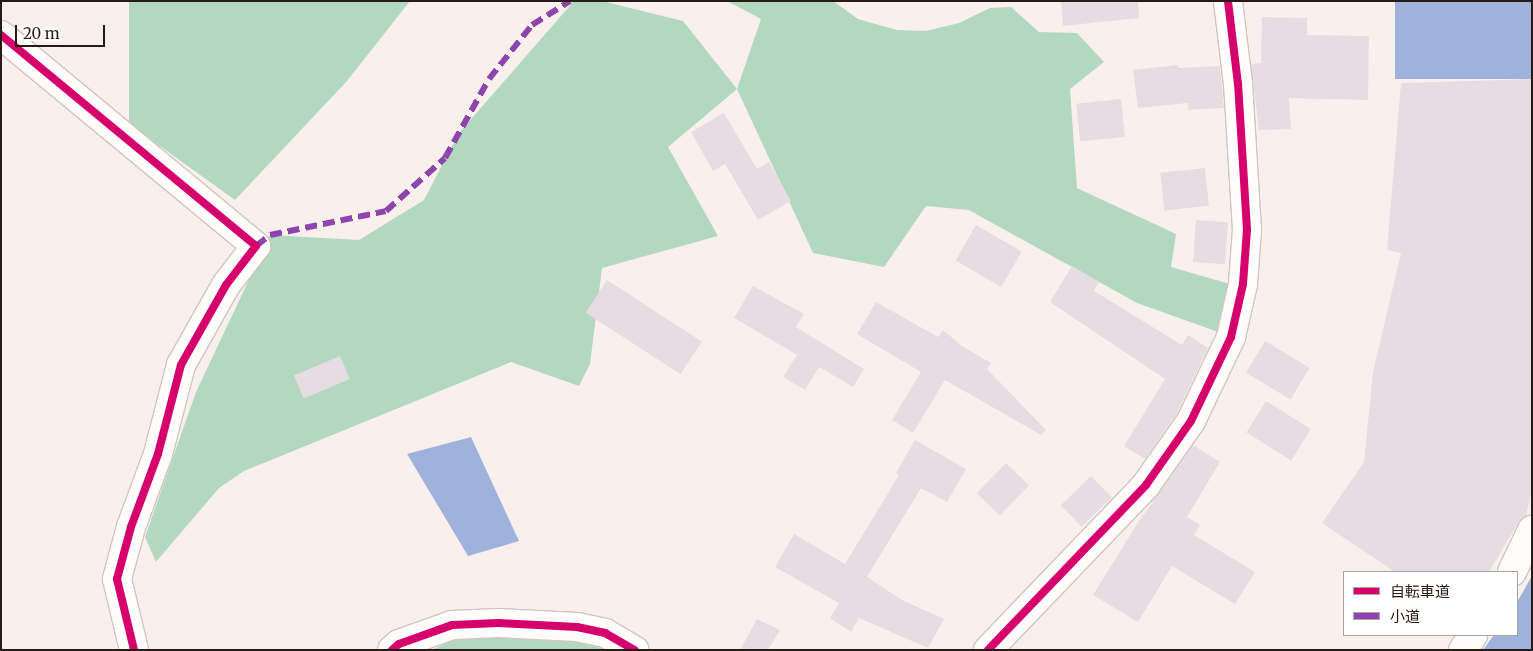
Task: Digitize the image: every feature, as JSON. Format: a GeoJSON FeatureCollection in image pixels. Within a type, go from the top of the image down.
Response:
{"type":"FeatureCollection","features":[{"type":"Feature","properties":{"kind":"street"},"geometry":{"type":"LineString","coordinates":[[988,650],[1146,485],[1191,421],[1231,337],[1243,284],[1247,230],[1238,84],[1228,1]]}},
{"type":"Feature","properties":{"kind":"street"},"geometry":{"type":"LineString","coordinates":[[1,35],[256,246],[226,285],[181,365],[158,454],[131,527],[118,579],[134,650]]}},
{"type":"Feature","properties":{"kind":"street"},"geometry":{"type":"LineString","coordinates":[[1512,571],[1532,530]]}},
{"type":"Feature","properties":{"kind":"street"},"geometry":{"type":"LineString","coordinates":[[392,650],[399,644],[452,625],[498,623],[577,627],[605,633],[635,650]]}},
{"type":"Feature","properties":{"kind":"street"},"geometry":{"type":"LineString","coordinates":[[1463,650],[1472,636]]}},
{"type":"Feature","properties":{"kind":"green space"},"geometry":{"type":"Polygon","coordinates":[[[129,1],[410,1],[347,81],[235,200],[129,124],[129,1]]]}},
{"type":"Feature","properties":{"kind":"green space"},"geometry":{"type":"Polygon","coordinates":[[[574,1],[602,1],[683,21],[737,89],[668,147],[718,236],[602,268],[590,364],[579,386],[511,362],[244,471],[219,488],[156,562],[145,537],[196,392],[270,235],[359,240],[424,200],[458,134],[574,1]]]}},
{"type":"Feature","properties":{"kind":"green space"},"geometry":{"type":"Polygon","coordinates":[[[727,1],[833,1],[858,19],[897,30],[926,31],[959,23],[990,8],[1011,7],[1039,32],[1077,33],[1104,62],[1070,89],[1077,188],[1176,234],[1171,267],[1230,284],[1224,334],[1137,303],[969,210],[926,206],[884,267],[813,253],[737,89],[761,19],[727,1]]]}},
{"type":"Feature","properties":{"kind":"green space"},"geometry":{"type":"Polygon","coordinates":[[[496,617],[607,650],[432,650],[496,617]]]}},
{"type":"Feature","properties":{"kind":"water"},"geometry":{"type":"Polygon","coordinates":[[[1395,1],[1532,1],[1532,79],[1395,79],[1395,1]]]}},
{"type":"Feature","properties":{"kind":"water"},"geometry":{"type":"Polygon","coordinates":[[[471,437],[519,541],[468,556],[407,454],[471,437]]]}},
{"type":"Feature","properties":{"kind":"water"},"geometry":{"type":"Polygon","coordinates":[[[1532,576],[1532,650],[1483,650],[1493,636],[1518,636],[1518,600],[1532,576]]]}},
{"type":"Feature","properties":{"kind":"building"},"geometry":{"type":"Polygon","coordinates":[[[1061,1],[1138,1],[1139,18],[1063,26],[1061,1]]]}},
{"type":"Feature","properties":{"kind":"building"},"geometry":{"type":"Polygon","coordinates":[[[1262,17],[1307,18],[1307,35],[1369,36],[1368,100],[1289,98],[1291,129],[1259,130],[1251,64],[1261,63],[1262,17]]]}},
{"type":"Feature","properties":{"kind":"building"},"geometry":{"type":"Polygon","coordinates":[[[1178,65],[1179,68],[1220,66],[1224,108],[1188,110],[1188,103],[1138,108],[1133,70],[1178,65]]]}},
{"type":"Feature","properties":{"kind":"building"},"geometry":{"type":"Polygon","coordinates":[[[1532,79],[1532,490],[1526,516],[1518,523],[1490,571],[1394,571],[1322,523],[1364,462],[1373,372],[1401,253],[1387,250],[1401,83],[1532,79]]]}},
{"type":"Feature","properties":{"kind":"building"},"geometry":{"type":"Polygon","coordinates":[[[1121,99],[1125,137],[1080,141],[1076,104],[1121,99]]]}},
{"type":"Feature","properties":{"kind":"building"},"geometry":{"type":"Polygon","coordinates":[[[724,113],[757,169],[769,162],[791,201],[758,220],[725,164],[713,171],[691,132],[724,113]]]}},
{"type":"Feature","properties":{"kind":"building"},"geometry":{"type":"Polygon","coordinates":[[[1205,168],[1209,206],[1164,210],[1160,173],[1205,168]]]}},
{"type":"Feature","properties":{"kind":"building"},"geometry":{"type":"Polygon","coordinates":[[[1196,220],[1228,222],[1225,264],[1193,262],[1196,220]]]}},
{"type":"Feature","properties":{"kind":"building"},"geometry":{"type":"Polygon","coordinates":[[[976,225],[1022,252],[1001,287],[956,261],[976,225]]]}},
{"type":"Feature","properties":{"kind":"building"},"geometry":{"type":"Polygon","coordinates":[[[1072,266],[1099,282],[1094,291],[1182,345],[1188,335],[1208,348],[1177,413],[1145,459],[1124,446],[1165,379],[1050,302],[1072,266]]]}},
{"type":"Feature","properties":{"kind":"building"},"geometry":{"type":"Polygon","coordinates":[[[607,280],[702,342],[681,374],[586,313],[607,280]]]}},
{"type":"Feature","properties":{"kind":"building"},"geometry":{"type":"Polygon","coordinates":[[[753,286],[804,314],[796,327],[864,369],[853,387],[819,367],[805,390],[783,377],[797,355],[734,318],[753,286]]]}},
{"type":"Feature","properties":{"kind":"building"},"geometry":{"type":"Polygon","coordinates":[[[876,302],[938,337],[943,330],[962,346],[991,363],[987,369],[1046,430],[1041,435],[945,380],[913,433],[892,420],[921,372],[857,334],[876,302]]]}},
{"type":"Feature","properties":{"kind":"building"},"geometry":{"type":"Polygon","coordinates":[[[1265,341],[1310,368],[1291,399],[1246,373],[1265,341]]]}},
{"type":"Feature","properties":{"kind":"building"},"geometry":{"type":"Polygon","coordinates":[[[340,356],[350,379],[304,399],[294,376],[340,356]]]}},
{"type":"Feature","properties":{"kind":"building"},"geometry":{"type":"Polygon","coordinates":[[[1266,401],[1311,429],[1291,460],[1246,432],[1266,401]]]}},
{"type":"Feature","properties":{"kind":"building"},"geometry":{"type":"Polygon","coordinates":[[[915,440],[966,469],[947,502],[921,488],[867,577],[902,600],[944,619],[928,648],[859,618],[851,632],[830,618],[839,603],[775,567],[794,534],[845,564],[899,475],[896,473],[915,440]]]}},
{"type":"Feature","properties":{"kind":"building"},"geometry":{"type":"Polygon","coordinates":[[[1193,445],[1220,462],[1187,517],[1200,525],[1194,535],[1255,572],[1235,604],[1172,566],[1138,622],[1093,595],[1137,524],[1193,445]]]}},
{"type":"Feature","properties":{"kind":"building"},"geometry":{"type":"Polygon","coordinates":[[[1006,463],[1029,485],[1000,515],[977,493],[1006,463]]]}},
{"type":"Feature","properties":{"kind":"building"},"geometry":{"type":"Polygon","coordinates":[[[1091,476],[1112,498],[1082,527],[1061,505],[1091,476]]]}},
{"type":"Feature","properties":{"kind":"building"},"geometry":{"type":"Polygon","coordinates":[[[757,619],[780,630],[768,650],[740,650],[757,619]]]}},
{"type":"Feature","properties":{"kind":"marked path"},"geometry":{"type":"LineString","coordinates":[[256,246],[270,235],[386,211],[445,158],[489,79],[532,25],[570,1]]}},
{"type":"Feature","properties":{"kind":"cycle path"},"geometry":{"type":"LineString","coordinates":[[988,650],[1146,485],[1191,421],[1231,337],[1243,284],[1247,230],[1238,84],[1228,1]]}},
{"type":"Feature","properties":{"kind":"cycle path"},"geometry":{"type":"LineString","coordinates":[[1,35],[256,246],[226,285],[181,365],[158,454],[131,527],[117,579],[134,650]]}},
{"type":"Feature","properties":{"kind":"cycle path"},"geometry":{"type":"LineString","coordinates":[[392,650],[399,644],[452,625],[498,623],[577,627],[605,633],[635,650]]}}]}
